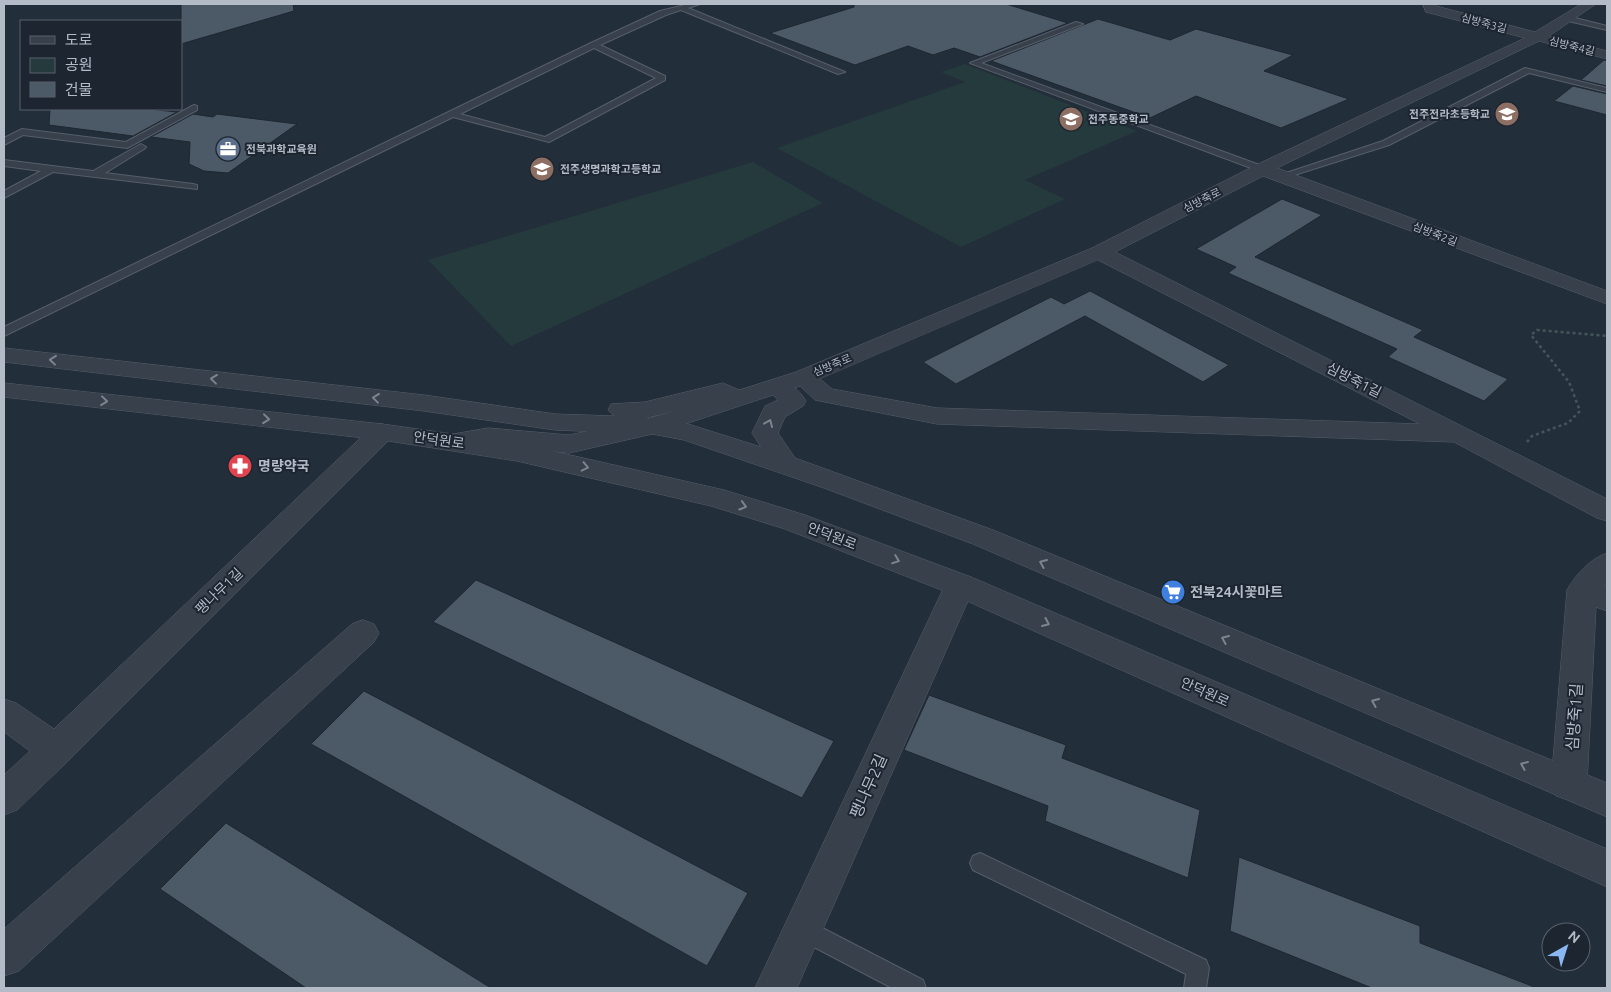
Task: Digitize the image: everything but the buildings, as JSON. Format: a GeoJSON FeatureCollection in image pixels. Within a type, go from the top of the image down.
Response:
{"type":"FeatureCollection","features":[{"type":"Feature","properties":{"kind":"street","name":"심방죽로"},"geometry":{"type":"LineString","coordinates":[[652,426],[804,377],[1099,252],[1262,169],[1537,37],[1594,4]]}},
{"type":"Feature","properties":{"kind":"street","name":"심방죽3길"},"geometry":{"type":"LineString","coordinates":[[1430,6],[1537,37]]}},
{"type":"Feature","properties":{"kind":"street","name":"심방죽4길"},"geometry":{"type":"LineString","coordinates":[[1537,37],[1607,55]]}},
{"type":"Feature","properties":{"kind":"street","name":"심방죽2길"},"geometry":{"type":"LineString","coordinates":[[1262,169],[1607,298]]}},
{"type":"Feature","properties":{"kind":"street","name":"심방죽1길"},"geometry":{"type":"LineString","coordinates":[[1099,252],[1607,511]]}},
{"type":"Feature","properties":{"kind":"street"},"geometry":{"type":"LineString","coordinates":[[4,355],[424,403],[555,422],[652,426],[688,432],[785,464],[983,538],[1607,800]]}},
{"type":"Feature","properties":{"kind":"street","name":"심방죽로"},"geometry":{"type":"LineString","coordinates":[[804,377],[824,395],[937,416],[1459,434]]}},
{"type":"Feature","properties":{"kind":"street"},"geometry":{"type":"LineString","coordinates":[[778,386],[794,401],[774,412],[765,433],[785,464]]}},
{"type":"Feature","properties":{"kind":"street","name":"안덕원로"},"geometry":{"type":"LineString","coordinates":[[4,390],[382,432],[451,442],[517,452],[714,497],[795,522],[960,585],[1607,868]]}},
{"type":"Feature","properties":{"kind":"street"},"geometry":{"type":"LineString","coordinates":[[555,422],[564,412],[645,410],[723,391],[737,398]]}},
{"type":"Feature","properties":{"kind":"street"},"geometry":{"type":"LineString","coordinates":[[451,442],[488,436],[569,444],[652,426]]}},
{"type":"Feature","properties":{"kind":"street","name":"팽나무1길"},"geometry":{"type":"LineString","coordinates":[[4,798],[56,750],[382,432]]}},
{"type":"Feature","properties":{"kind":"street","name":"심방죽1길"},"geometry":{"type":"LineString","coordinates":[[1569,784],[1595,595],[1607,564]]}},
{"type":"Feature","properties":{"kind":"street","name":"팽나무2길"},"geometry":{"type":"LineString","coordinates":[[776,988],[960,585]]}},
{"type":"Feature","properties":{"kind":"street"},"geometry":{"type":"LineString","coordinates":[[4,956],[363,633]]}},
{"type":"Feature","properties":{"kind":"street"},"geometry":{"type":"LineString","coordinates":[[4,713],[56,750]]}},
{"type":"Feature","properties":{"kind":"lane"},"geometry":{"type":"LineString","coordinates":[[4,332],[594,45],[662,13],[696,4]]}},
{"type":"Feature","properties":{"kind":"lane"},"geometry":{"type":"LineString","coordinates":[[681,8],[841,72]]}},
{"type":"Feature","properties":{"kind":"lane"},"geometry":{"type":"LineString","coordinates":[[1568,18],[1607,28]]}},
{"type":"Feature","properties":{"kind":"lane"},"geometry":{"type":"LineString","coordinates":[[1079,24],[974,63],[1262,169]]}},
{"type":"Feature","properties":{"kind":"lane"},"geometry":{"type":"LineString","coordinates":[[452,114],[546,140],[662,78],[594,45]]}},
{"type":"Feature","properties":{"kind":"lane"},"geometry":{"type":"LineString","coordinates":[[1282,176],[1386,142],[1528,70],[1607,90]]}},
{"type":"Feature","properties":{"kind":"lane"},"geometry":{"type":"LineString","coordinates":[[127,145],[194,108]]}},
{"type":"Feature","properties":{"kind":"lane"},"geometry":{"type":"LineString","coordinates":[[4,142],[22,132],[142,147],[94,175]]}},
{"type":"Feature","properties":{"kind":"lane"},"geometry":{"type":"LineString","coordinates":[[68,138],[79,132],[136,140]]}},
{"type":"Feature","properties":{"kind":"lane"},"geometry":{"type":"LineString","coordinates":[[4,163],[193,187]]}},
{"type":"Feature","properties":{"kind":"lane"},"geometry":{"type":"LineString","coordinates":[[4,195],[52,169]]}},
{"type":"Feature","properties":{"kind":"lane"},"geometry":{"type":"LineString","coordinates":[[980,863],[1198,968],[1195,988]]}},
{"type":"Feature","properties":{"kind":"lane"},"geometry":{"type":"LineString","coordinates":[[803,929],[915,988]]}},
{"type":"Feature","properties":{"kind":"path"},"geometry":{"type":"LineString","coordinates":[[1509,460],[1532,436],[1568,423],[1580,410],[1569,382],[1531,335],[1537,330],[1607,336]]}},
{"type":"Feature","properties":{"kind":"green space"},"geometry":{"type":"Polygon","coordinates":[[[965,64],[1137,131],[1025,180],[1065,199],[961,247],[777,148],[965,82],[941,72],[965,64]]]}},
{"type":"Feature","properties":{"kind":"green space"},"geometry":{"type":"Polygon","coordinates":[[[753,162],[823,203],[511,346],[428,260],[753,162]]]}},
{"type":"Feature","properties":{"kind":"place","name":"전주전라초등학교"},"geometry":{"type":"Point","coordinates":[1507,114]}},
{"type":"Feature","properties":{"kind":"place","name":"전주동중학교"},"geometry":{"type":"Point","coordinates":[1071,119]}},
{"type":"Feature","properties":{"kind":"place","name":"전북과학교육원"},"geometry":{"type":"Point","coordinates":[228,149]}},
{"type":"Feature","properties":{"kind":"place","name":"전주생명과학고등학교"},"geometry":{"type":"Point","coordinates":[542,169]}},
{"type":"Feature","properties":{"kind":"place","name":"명량약국"},"geometry":{"type":"Point","coordinates":[240,466]}},
{"type":"Feature","properties":{"kind":"place","name":"전북24시꽃마트"},"geometry":{"type":"Point","coordinates":[1173,592]}}]}
